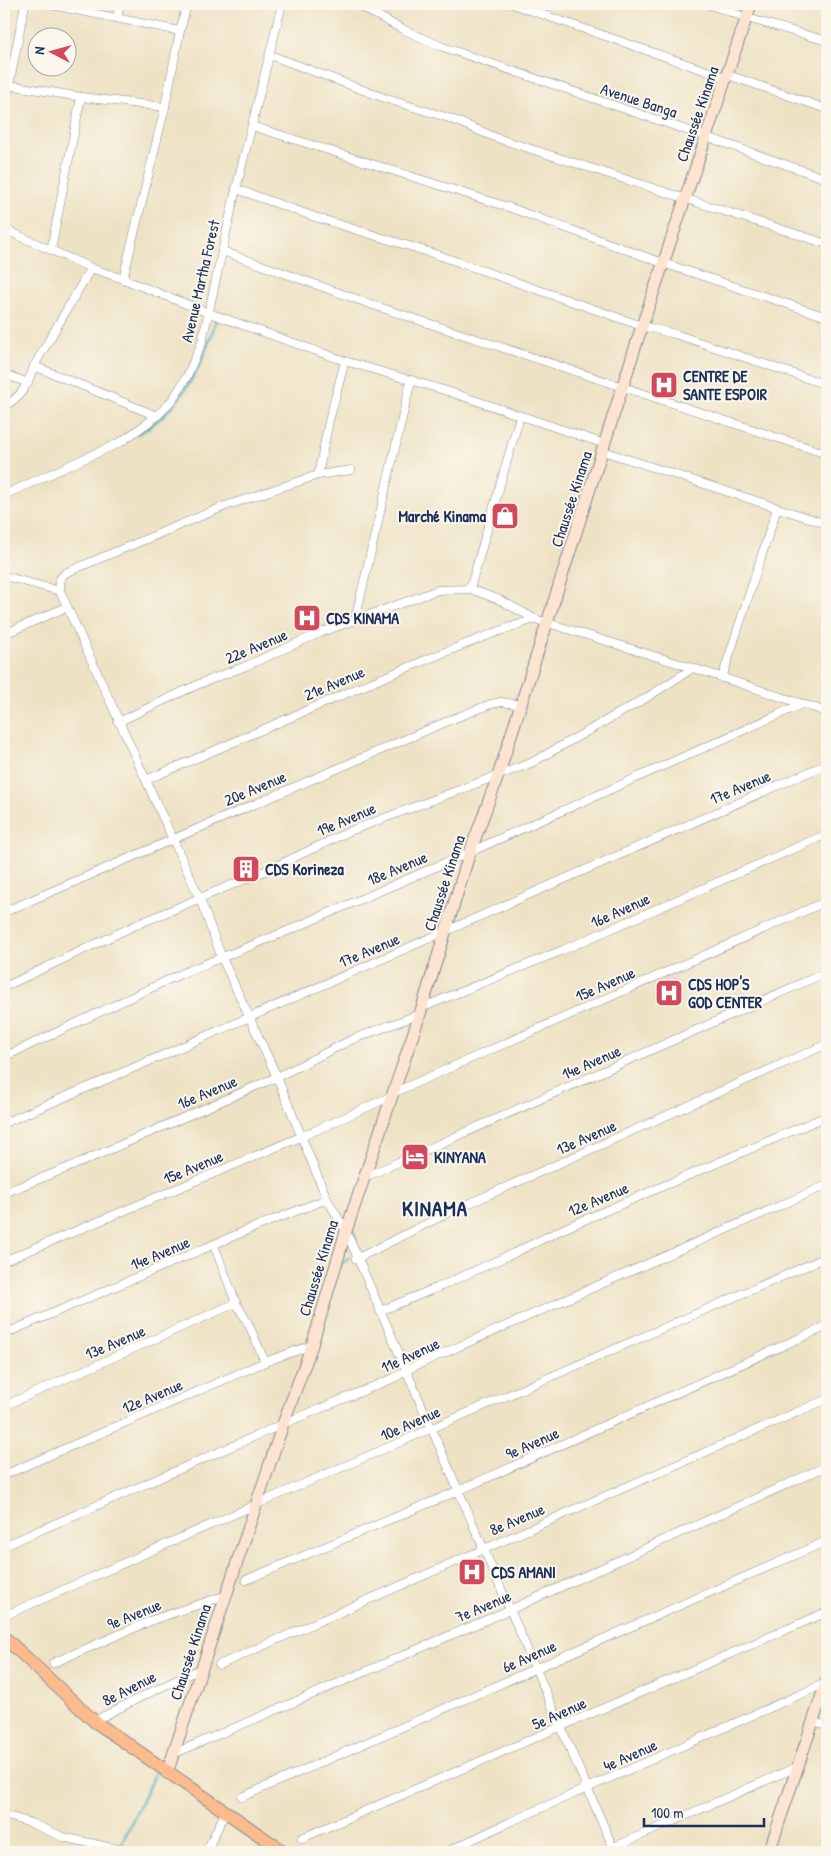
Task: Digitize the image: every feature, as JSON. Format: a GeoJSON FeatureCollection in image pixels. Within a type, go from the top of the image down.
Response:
{"type":"FeatureCollection","features":[{"type":"Feature","properties":{"kind":"main road"},"geometry":{"type":"LineString","coordinates":[[4,1638],[94,1721],[283,1852]]}},
{"type":"Feature","properties":{"kind":"street"},"geometry":{"type":"LineString","coordinates":[[4,111],[25,4]]}},
{"type":"Feature","properties":{"kind":"street"},"geometry":{"type":"LineString","coordinates":[[46,4],[180,31]]}},
{"type":"Feature","properties":{"kind":"street"},"geometry":{"type":"LineString","coordinates":[[117,18],[120,4]]}},
{"type":"Feature","properties":{"kind":"street"},"geometry":{"type":"LineString","coordinates":[[123,279],[165,107],[187,4]]}},
{"type":"Feature","properties":{"kind":"street","name":"Avenue Martha Forest"},"geometry":{"type":"LineString","coordinates":[[4,495],[121,442],[157,416],[173,399],[187,376],[202,342],[236,189],[282,4]]}},
{"type":"Feature","properties":{"kind":"street","name":"Avenue Banga"},"geometry":{"type":"LineString","coordinates":[[356,4],[402,29],[443,47],[708,136],[827,179]]}},
{"type":"Feature","properties":{"kind":"street"},"geometry":{"type":"LineString","coordinates":[[512,4],[827,109]]}},
{"type":"Feature","properties":{"kind":"street"},"geometry":{"type":"LineString","coordinates":[[708,4],[747,18],[827,41]]}},
{"type":"Feature","properties":{"kind":"street","name":"Chaussée Kinama"},"geometry":{"type":"LineString","coordinates":[[167,1773],[258,1504],[283,1424],[312,1345],[346,1231],[421,1011],[470,852],[498,776],[642,326],[708,136],[751,4]]}},
{"type":"Feature","properties":{"kind":"street"},"geometry":{"type":"LineString","coordinates":[[270,55],[387,99],[449,118],[498,138],[827,244]]}},
{"type":"Feature","properties":{"kind":"street"},"geometry":{"type":"LineString","coordinates":[[9,85],[81,97],[165,107]]}},
{"type":"Feature","properties":{"kind":"street"},"geometry":{"type":"LineString","coordinates":[[51,250],[81,97]]}},
{"type":"Feature","properties":{"kind":"street"},"geometry":{"type":"LineString","coordinates":[[252,126],[508,207],[663,263],[827,317]]}},
{"type":"Feature","properties":{"kind":"street"},"geometry":{"type":"LineString","coordinates":[[236,189],[315,217],[438,255],[642,326],[675,334],[827,385]]}},
{"type":"Feature","properties":{"kind":"street"},"geometry":{"type":"LineString","coordinates":[[4,229],[91,268],[209,313],[345,361],[411,380],[520,416],[604,448],[827,524]]}},
{"type":"Feature","properties":{"kind":"street"},"geometry":{"type":"LineString","coordinates":[[222,251],[373,305],[827,454]]}},
{"type":"Feature","properties":{"kind":"street"},"geometry":{"type":"LineString","coordinates":[[4,406],[13,402],[28,383],[34,366],[91,268]]}},
{"type":"Feature","properties":{"kind":"street"},"geometry":{"type":"LineString","coordinates":[[318,475],[328,421],[345,361]]}},
{"type":"Feature","properties":{"kind":"street"},"geometry":{"type":"LineString","coordinates":[[34,366],[157,416]]}},
{"type":"Feature","properties":{"kind":"street"},"geometry":{"type":"LineString","coordinates":[[4,374],[28,383]]}},
{"type":"Feature","properties":{"kind":"street"},"geometry":{"type":"LineString","coordinates":[[355,620],[411,380]]}},
{"type":"Feature","properties":{"kind":"street"},"geometry":{"type":"LineString","coordinates":[[470,589],[520,416]]}},
{"type":"Feature","properties":{"kind":"street"},"geometry":{"type":"LineString","coordinates":[[351,470],[318,475],[197,517],[65,573],[60,580],[60,591],[200,899],[222,958],[303,1136],[327,1198],[359,1257],[615,1848]]}},
{"type":"Feature","properties":{"kind":"street"},"geometry":{"type":"LineString","coordinates":[[722,678],[777,508]]}},
{"type":"Feature","properties":{"kind":"street"},"geometry":{"type":"LineString","coordinates":[[4,576],[60,591]]}},
{"type":"Feature","properties":{"kind":"street","name":"22e Avenue"},"geometry":{"type":"LineString","coordinates":[[118,722],[199,684],[246,666],[322,632],[438,590],[470,589],[500,600],[536,619],[827,712]]}},
{"type":"Feature","properties":{"kind":"street"},"geometry":{"type":"LineString","coordinates":[[4,634],[67,607]]}},
{"type":"Feature","properties":{"kind":"street","name":"21e Avenue"},"geometry":{"type":"LineString","coordinates":[[146,780],[446,651],[498,630],[536,619]]}},
{"type":"Feature","properties":{"kind":"street","name":"19e Avenue"},"geometry":{"type":"LineString","coordinates":[[4,987],[136,924],[200,899],[350,831],[531,763],[646,698],[693,668]]}},
{"type":"Feature","properties":{"kind":"street","name":"20e Avenue"},"geometry":{"type":"LineString","coordinates":[[4,912],[455,718],[501,702],[521,705]]}},
{"type":"Feature","properties":{"kind":"street","name":"18e Avenue"},"geometry":{"type":"LineString","coordinates":[[4,1056],[185,972],[470,852],[802,704]]}},
{"type":"Feature","properties":{"kind":"street","name":"17e Avenue"},"geometry":{"type":"LineString","coordinates":[[4,1123],[446,932],[827,764]]}},
{"type":"Feature","properties":{"kind":"street","name":"16e Avenue"},"geometry":{"type":"LineString","coordinates":[[4,1193],[72,1166],[277,1077],[354,1039],[827,834]]}},
{"type":"Feature","properties":{"kind":"street","name":"15e Avenue"},"geometry":{"type":"LineString","coordinates":[[4,1261],[303,1136],[827,901]]}},
{"type":"Feature","properties":{"kind":"street","name":"14e Avenue"},"geometry":{"type":"LineString","coordinates":[[365,1176],[827,972]]}},
{"type":"Feature","properties":{"kind":"street","name":"13e Avenue"},"geometry":{"type":"LineString","coordinates":[[359,1257],[450,1212],[827,1044]]}},
{"type":"Feature","properties":{"kind":"street","name":"12e Avenue"},"geometry":{"type":"LineString","coordinates":[[382,1310],[514,1253],[563,1228],[827,1116]]}},
{"type":"Feature","properties":{"kind":"street","name":"11e Avenue"},"geometry":{"type":"LineString","coordinates":[[4,1546],[283,1424],[394,1378],[408,1370],[827,1185]]}},
{"type":"Feature","properties":{"kind":"street","name":"14e Avenue"},"geometry":{"type":"LineString","coordinates":[[4,1334],[327,1198]]}},
{"type":"Feature","properties":{"kind":"street"},"geometry":{"type":"LineString","coordinates":[[214,1245],[236,1303],[249,1325],[265,1362]]}},
{"type":"Feature","properties":{"kind":"street","name":"10e Avenue"},"geometry":{"type":"LineString","coordinates":[[4,1616],[827,1257]]}},
{"type":"Feature","properties":{"kind":"street","name":"13e Avenue"},"geometry":{"type":"LineString","coordinates":[[4,1406],[236,1303]]}},
{"type":"Feature","properties":{"kind":"street","name":"9e Avenue"},"geometry":{"type":"LineString","coordinates":[[246,1580],[460,1490],[827,1326]]}},
{"type":"Feature","properties":{"kind":"street","name":"12e Avenue"},"geometry":{"type":"LineString","coordinates":[[4,1475],[265,1362],[312,1345]]}},
{"type":"Feature","properties":{"kind":"street","name":"8e Avenue"},"geometry":{"type":"LineString","coordinates":[[219,1665],[827,1399]]}},
{"type":"Feature","properties":{"kind":"street","name":"7e Avenue"},"geometry":{"type":"LineString","coordinates":[[174,1754],[512,1609],[827,1466]]}},
{"type":"Feature","properties":{"kind":"street","name":"6e Avenue"},"geometry":{"type":"LineString","coordinates":[[242,1797],[827,1541]]}},
{"type":"Feature","properties":{"kind":"street","name":"9e Avenue"},"geometry":{"type":"LineString","coordinates":[[53,1663],[156,1619],[227,1594]]}},
{"type":"Feature","properties":{"kind":"street","name":"5e Avenue"},"geometry":{"type":"LineString","coordinates":[[302,1838],[827,1612]]}},
{"type":"Feature","properties":{"kind":"street","name":"8e Avenue"},"geometry":{"type":"LineString","coordinates":[[94,1721],[203,1668]]}},
{"type":"Feature","properties":{"kind":"street"},"geometry":{"type":"LineString","coordinates":[[769,1852],[827,1681]]}},
{"type":"Feature","properties":{"kind":"street","name":"4e Avenue"},"geometry":{"type":"LineString","coordinates":[[446,1852],[827,1681]]}},
{"type":"Feature","properties":{"kind":"street"},"geometry":{"type":"LineString","coordinates":[[813,1722],[827,1726]]}},
{"type":"Feature","properties":{"kind":"street"},"geometry":{"type":"LineString","coordinates":[[603,1852],[799,1766]]}},
{"type":"Feature","properties":{"kind":"street"},"geometry":{"type":"LineString","coordinates":[[206,1852],[226,1811]]}},
{"type":"Feature","properties":{"kind":"street"},"geometry":{"type":"LineString","coordinates":[[4,1815],[31,1823],[63,1837],[117,1849]]}},
{"type":"Feature","properties":{"kind":"shaded area","name":"CDS HOP'S GOD CENTER"},"geometry":{"type":"Polygon","coordinates":[[[674,977],[683,1001],[664,1009],[654,984],[674,977]]]}},
{"type":"Feature","properties":{"kind":"waterway"},"geometry":{"type":"LineString","coordinates":[[138,434],[167,412],[189,384],[198,368],[217,317]]}},
{"type":"Feature","properties":{"kind":"waterway"},"geometry":{"type":"LineString","coordinates":[[352,1226],[359,1252]]}},
{"type":"Feature","properties":{"kind":"waterway"},"geometry":{"type":"LineString","coordinates":[[340,1265],[349,1258]]}},
{"type":"Feature","properties":{"kind":"waterway"},"geometry":{"type":"LineString","coordinates":[[119,1849],[156,1771]]}},
{"type":"Feature","properties":{"kind":"place","name":"CENTRE DE SANTE ESPOIR"},"geometry":{"type":"Point","coordinates":[664,385]}},
{"type":"Feature","properties":{"kind":"place","name":"Marché Kinama"},"geometry":{"type":"Point","coordinates":[505,516]}},
{"type":"Feature","properties":{"kind":"place","name":"CDS KINAMA"},"geometry":{"type":"Point","coordinates":[307,618]}},
{"type":"Feature","properties":{"kind":"place","name":"CDS Korineza"},"geometry":{"type":"Point","coordinates":[246,869]}},
{"type":"Feature","properties":{"kind":"place","name":"CDS HOP'S GOD CENTER"},"geometry":{"type":"Point","coordinates":[669,993]}},
{"type":"Feature","properties":{"kind":"place","name":"KINYANA"},"geometry":{"type":"Point","coordinates":[415,1157]}},
{"type":"Feature","properties":{"kind":"place","name":"CDS AMANI"},"geometry":{"type":"Point","coordinates":[472,1572]}},
{"type":"Feature","properties":{"kind":"district","name":"KINAMA"},"geometry":{"type":"Point","coordinates":[435,1209]}}]}
